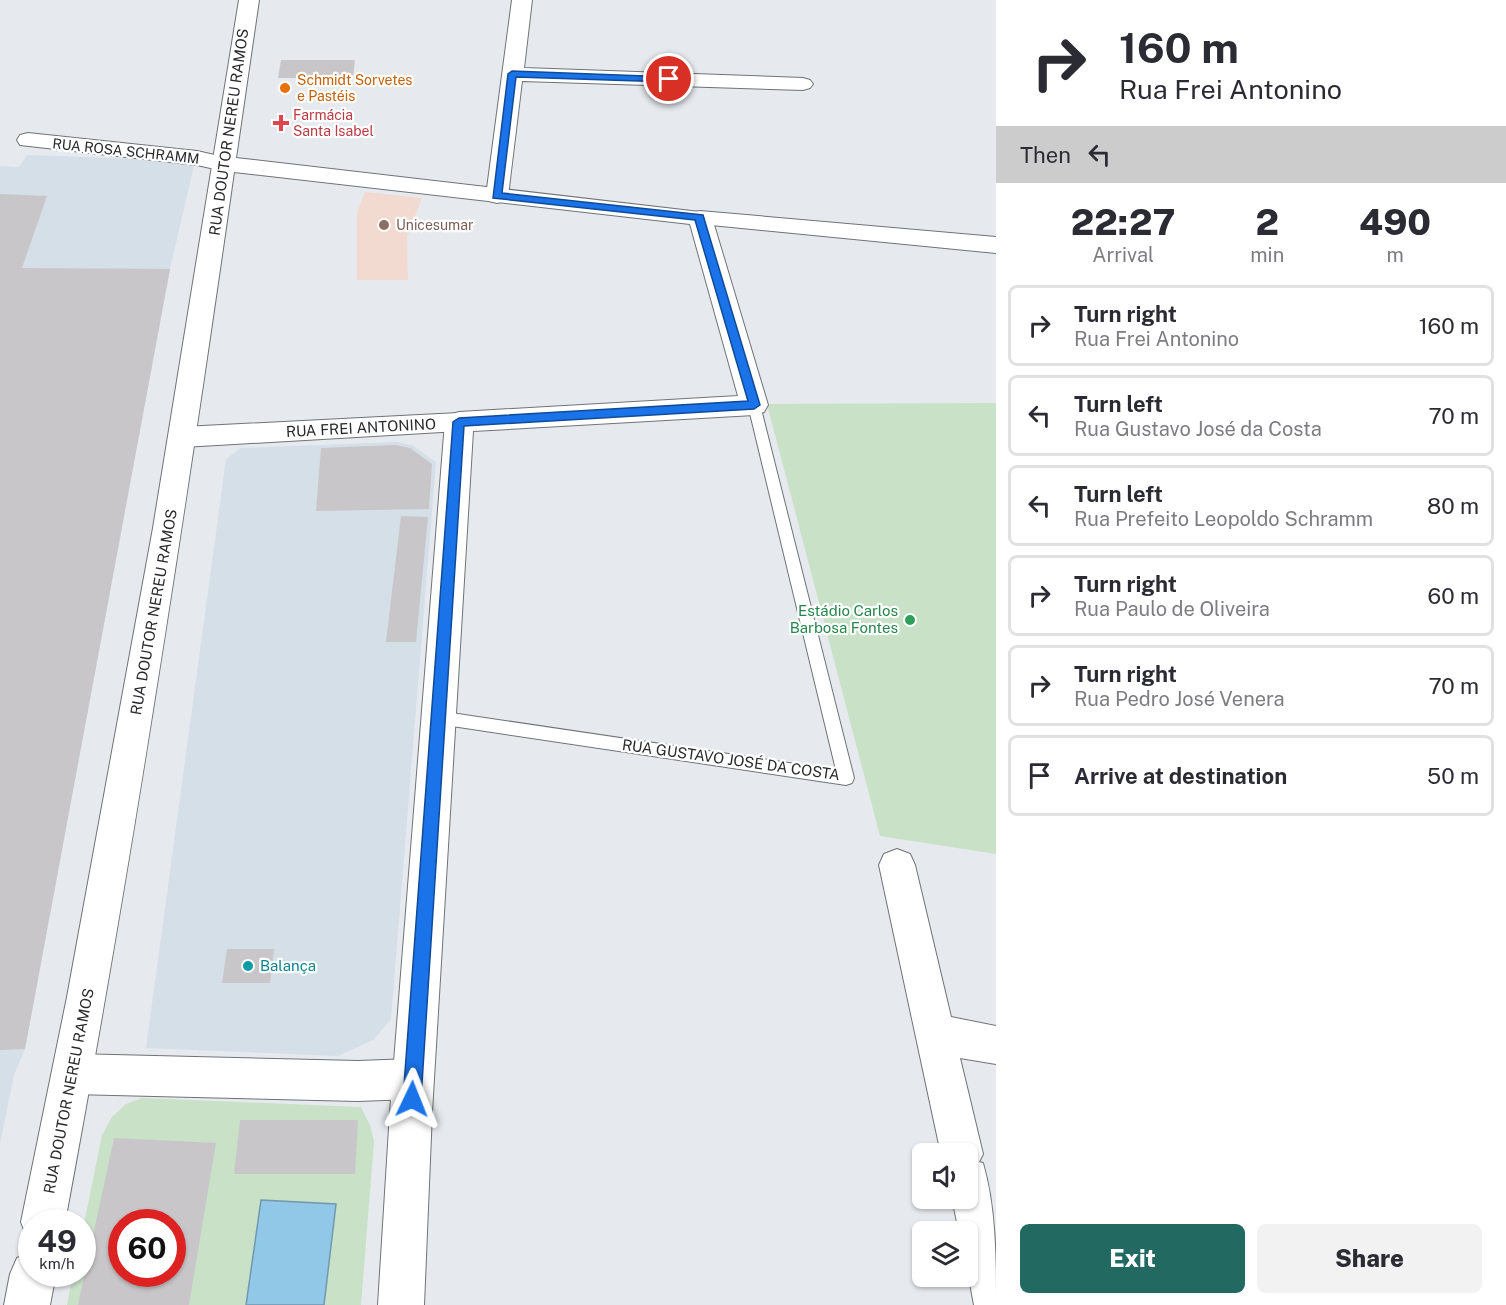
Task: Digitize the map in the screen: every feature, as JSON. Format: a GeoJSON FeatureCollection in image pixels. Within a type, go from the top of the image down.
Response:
{"type":"FeatureCollection","features":[{"type":"Feature","properties":{"kind":"main road","name":"RUA DOUTOR NEREU RAMOS"},"geometry":{"type":"LineString","coordinates":[[46,1209],[73,1074],[183,437],[249,0]]}},
{"type":"Feature","properties":{"kind":"main road"},"geometry":{"type":"LineString","coordinates":[[224,164],[700,218],[996,245]]}},
{"type":"Feature","properties":{"kind":"main road","name":"RUA GUSTAVO JOSÉ DA COSTA"},"geometry":{"type":"LineString","coordinates":[[700,218],[754,405]]}},
{"type":"Feature","properties":{"kind":"main road","name":"RUA FREI ANTONINO"},"geometry":{"type":"LineString","coordinates":[[459,422],[754,405]]}},
{"type":"Feature","properties":{"kind":"main road"},"geometry":{"type":"LineString","coordinates":[[400,1305],[412,1138],[412,1079],[421,996],[459,422]]}},
{"type":"Feature","properties":{"kind":"main road"},"geometry":{"type":"LineString","coordinates":[[27,1305],[30,1287]]}},
{"type":"Feature","properties":{"kind":"street"},"geometry":{"type":"LineString","coordinates":[[497,196],[522,0]]}},
{"type":"Feature","properties":{"kind":"street"},"geometry":{"type":"LineString","coordinates":[[512,74],[803,84]]}},
{"type":"Feature","properties":{"kind":"street","name":"RUA ROSA SCHRAMM"},"geometry":{"type":"LineString","coordinates":[[28,140],[197,158],[224,164]]}},
{"type":"Feature","properties":{"kind":"street","name":"RUA FREI ANTONINO"},"geometry":{"type":"LineString","coordinates":[[183,437],[459,422]]}},
{"type":"Feature","properties":{"kind":"street"},"geometry":{"type":"LineString","coordinates":[[897,865],[960,1143]]}},
{"type":"Feature","properties":{"kind":"street"},"geometry":{"type":"LineString","coordinates":[[935,1034],[996,1045]]}},
{"type":"Feature","properties":{"kind":"street"},"geometry":{"type":"LineString","coordinates":[[73,1074],[358,1081],[412,1079]]}},
{"type":"Feature","properties":{"kind":"street"},"geometry":{"type":"LineString","coordinates":[[975,1209],[996,1304]]}},
{"type":"Feature","properties":{"kind":"lane","name":"RUA GUSTAVO JOSÉ DA COSTA"},"geometry":{"type":"LineString","coordinates":[[438,718],[846,778],[754,405]]}},
{"type":"Feature","properties":{"kind":"shaded area"},"geometry":{"type":"Polygon","coordinates":[[[27,155],[195,161],[170,269],[25,1049],[14,1075],[0,1144],[0,166],[19,167],[27,155]]]}},
{"type":"Feature","properties":{"kind":"shaded area","name":"Unicesumar"},"geometry":{"type":"Polygon","coordinates":[[[365,192],[422,198],[407,237],[408,280],[357,280],[357,213],[365,192]]]}},
{"type":"Feature","properties":{"kind":"shaded area"},"geometry":{"type":"Polygon","coordinates":[[[396,442],[412,445],[436,462],[391,1019],[373,1040],[338,1056],[146,1048],[226,459],[241,448],[396,442]]]}},
{"type":"Feature","properties":{"kind":"green space","name":"Estádio Carlos Barbosa Fontes"},"geometry":{"type":"Polygon","coordinates":[[[996,403],[996,854],[880,836],[767,404],[996,403]]]}},
{"type":"Feature","properties":{"kind":"green space"},"geometry":{"type":"Polygon","coordinates":[[[142,1098],[361,1107],[370,1125],[374,1141],[361,1305],[67,1305],[70,1287],[96,1287],[96,1209],[87,1209],[102,1135],[112,1117],[126,1104],[142,1098]]]}},
{"type":"Feature","properties":{"kind":"water"},"geometry":{"type":"Polygon","coordinates":[[[261,1200],[336,1204],[324,1305],[246,1305],[261,1200]]]}},
{"type":"Feature","properties":{"kind":"building"},"geometry":{"type":"Polygon","coordinates":[[[281,60],[355,60],[353,78],[278,78],[281,60]]]}},
{"type":"Feature","properties":{"kind":"building"},"geometry":{"type":"Polygon","coordinates":[[[0,194],[47,196],[22,268],[170,269],[25,1049],[0,1050],[0,194]]]}},
{"type":"Feature","properties":{"kind":"building"},"geometry":{"type":"Polygon","coordinates":[[[396,445],[410,448],[432,464],[429,509],[316,511],[321,448],[396,445]]]}},
{"type":"Feature","properties":{"kind":"building"},"geometry":{"type":"Polygon","coordinates":[[[401,516],[428,517],[416,642],[386,642],[401,516]]]}},
{"type":"Feature","properties":{"kind":"building","name":"Balança"},"geometry":{"type":"Polygon","coordinates":[[[227,949],[274,949],[270,983],[222,983],[227,949]]]}},
{"type":"Feature","properties":{"kind":"building"},"geometry":{"type":"Polygon","coordinates":[[[240,1120],[358,1120],[355,1174],[234,1174],[240,1120]]]}},
{"type":"Feature","properties":{"kind":"building"},"geometry":{"type":"Polygon","coordinates":[[[114,1138],[216,1143],[189,1305],[78,1305],[82,1287],[96,1287],[96,1222],[114,1138]]]}},
{"type":"Feature","properties":{"kind":"place","name":"Schmidt Sorvetes e Pastéis"},"geometry":{"type":"Point","coordinates":[285,88]}},
{"type":"Feature","properties":{"kind":"place","name":"Farmácia Santa Isabel"},"geometry":{"type":"Point","coordinates":[281,123]}},
{"type":"Feature","properties":{"kind":"place","name":"Unicesumar"},"geometry":{"type":"Point","coordinates":[384,225]}},
{"type":"Feature","properties":{"kind":"place","name":"Estádio Carlos Barbosa Fontes"},"geometry":{"type":"Point","coordinates":[910,620]}},
{"type":"Feature","properties":{"kind":"place","name":"Balança"},"geometry":{"type":"Point","coordinates":[248,966]}},
{"type":"Feature","properties":{"kind":"route"},"geometry":{"type":"LineString","coordinates":[[412,1099],[421,996],[442,651],[459,422],[754,405],[700,218],[497,196],[512,74],[669,79]]}}]}
